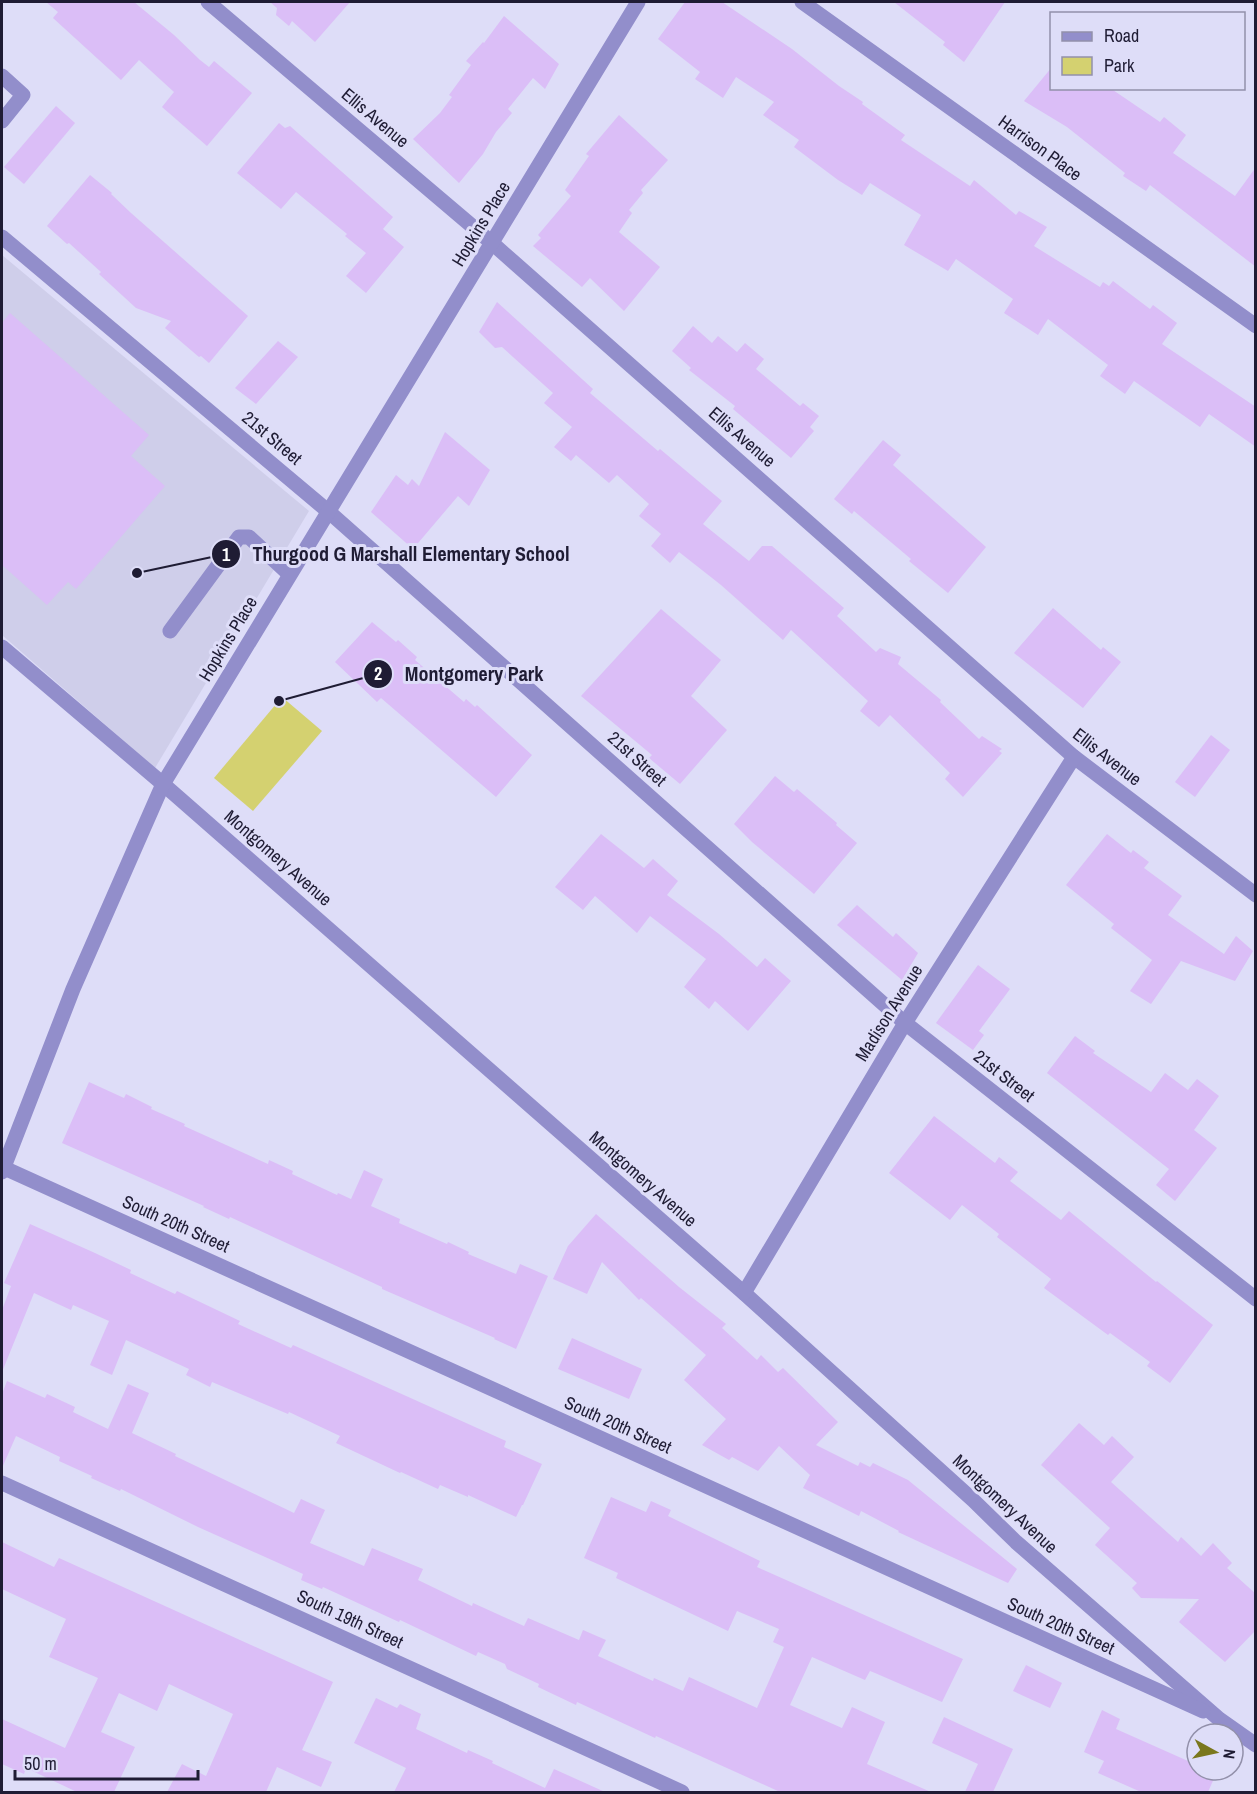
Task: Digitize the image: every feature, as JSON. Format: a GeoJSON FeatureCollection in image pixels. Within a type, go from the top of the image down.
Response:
{"type":"FeatureCollection","features":[{"type":"Feature","properties":{"kind":"street","name":"Ellis Avenue"},"geometry":{"type":"LineString","coordinates":[[208,2],[492,243],[1074,757],[1256,895]]}},
{"type":"Feature","properties":{"kind":"street","name":"Hopkins Place"},"geometry":{"type":"LineString","coordinates":[[2,1169],[73,989],[163,784],[638,2]]}},
{"type":"Feature","properties":{"kind":"street","name":"Harrison Place"},"geometry":{"type":"LineString","coordinates":[[802,2],[1256,326]]}},
{"type":"Feature","properties":{"kind":"street"},"geometry":{"type":"LineString","coordinates":[[2,76],[23,95],[2,121]]}},
{"type":"Feature","properties":{"kind":"street","name":"21st Street"},"geometry":{"type":"LineString","coordinates":[[2,237],[329,512],[905,1023],[1256,1299]]}},
{"type":"Feature","properties":{"kind":"street"},"geometry":{"type":"LineString","coordinates":[[170,631],[239,537],[249,537],[289,574]]}},
{"type":"Feature","properties":{"kind":"street","name":"Montgomery Avenue"},"geometry":{"type":"LineString","coordinates":[[2,647],[163,784],[744,1293],[973,1500],[1016,1542],[1219,1719],[1256,1745]]}},
{"type":"Feature","properties":{"kind":"street","name":"Madison Avenue"},"geometry":{"type":"LineString","coordinates":[[744,1293],[905,1023],[1074,757]]}},
{"type":"Feature","properties":{"kind":"street","name":"South 20th Street"},"geometry":{"type":"LineString","coordinates":[[2,1169],[1219,1719]]}},
{"type":"Feature","properties":{"kind":"street","name":"South 19th Street"},"geometry":{"type":"LineString","coordinates":[[2,1482],[682,1792]]}},
{"type":"Feature","properties":{"kind":"shaded area"},"geometry":{"type":"Polygon","coordinates":[[[2,255],[309,511],[155,768],[2,635],[2,255]]]}},
{"type":"Feature","properties":{"kind":"green space"},"geometry":{"type":"Polygon","coordinates":[[[282,697],[322,731],[253,811],[214,778],[282,697]]]}},
{"type":"Feature","properties":{"kind":"building"},"geometry":{"type":"Polygon","coordinates":[[[46,2],[134,2],[209,67],[214,61],[252,93],[207,146],[162,107],[174,92],[139,60],[121,80],[53,18],[58,12],[46,2]]]}},
{"type":"Feature","properties":{"kind":"building"},"geometry":{"type":"Polygon","coordinates":[[[270,2],[350,2],[315,42],[292,21],[289,26],[276,15],[277,8],[270,2]]]}},
{"type":"Feature","properties":{"kind":"building"},"geometry":{"type":"Polygon","coordinates":[[[685,2],[722,2],[792,49],[863,102],[862,104],[905,135],[901,140],[970,186],[974,180],[1016,215],[1019,211],[1047,227],[1034,246],[1100,287],[1103,282],[1109,286],[1113,281],[1150,309],[1153,305],[1177,323],[1162,344],[1256,407],[1256,447],[1209,414],[1200,427],[1134,381],[1125,394],[1100,376],[1108,365],[1048,319],[1038,335],[1004,313],[1013,299],[956,259],[948,271],[904,245],[921,215],[870,183],[862,195],[838,180],[794,147],[799,140],[763,115],[774,102],[736,77],[723,98],[695,79],[700,72],[658,39],[685,2]]]}},
{"type":"Feature","properties":{"kind":"building"},"geometry":{"type":"Polygon","coordinates":[[[894,2],[1005,2],[964,62],[943,45],[945,42],[894,2]]]}},
{"type":"Feature","properties":{"kind":"building"},"geometry":{"type":"Polygon","coordinates":[[[504,16],[559,64],[545,89],[533,78],[508,109],[512,113],[459,183],[413,139],[440,113],[452,97],[449,95],[471,65],[466,61],[484,43],[504,16]]]}},
{"type":"Feature","properties":{"kind":"building"},"geometry":{"type":"Polygon","coordinates":[[[1050,69],[1050,90],[1113,90],[1160,122],[1164,117],[1186,135],[1173,153],[1235,196],[1256,167],[1256,267],[1150,185],[1146,191],[1123,176],[1125,173],[1067,127],[1024,101],[1050,69]]]}},
{"type":"Feature","properties":{"kind":"building"},"geometry":{"type":"Polygon","coordinates":[[[56,106],[75,123],[24,184],[4,167],[56,106]]]}},
{"type":"Feature","properties":{"kind":"building"},"geometry":{"type":"Polygon","coordinates":[[[619,115],[668,160],[641,190],[643,193],[629,210],[632,213],[619,232],[660,267],[624,311],[590,278],[582,287],[533,246],[541,238],[538,235],[571,196],[565,190],[589,156],[586,154],[619,115]]]}},
{"type":"Feature","properties":{"kind":"building"},"geometry":{"type":"Polygon","coordinates":[[[279,123],[285,128],[290,126],[393,217],[383,229],[404,247],[366,293],[346,276],[366,253],[345,236],[347,234],[296,192],[281,209],[237,173],[279,123]]]}},
{"type":"Feature","properties":{"kind":"building"},"geometry":{"type":"Polygon","coordinates":[[[90,175],[248,316],[209,363],[165,328],[171,321],[136,308],[99,274],[101,272],[47,226],[90,175]]]}},
{"type":"Feature","properties":{"kind":"building"},"geometry":{"type":"Polygon","coordinates":[[[497,302],[593,389],[590,393],[658,451],[660,449],[722,501],[703,524],[749,561],[762,546],[772,546],[844,608],[837,616],[876,652],[880,648],[901,657],[898,664],[941,700],[940,702],[979,739],[982,736],[1002,749],[999,751],[1002,753],[963,797],[945,779],[950,773],[890,715],[879,727],[860,711],[868,701],[791,630],[783,640],[721,585],[679,552],[670,563],[651,546],[661,534],[639,516],[649,504],[617,475],[609,483],[576,455],[571,461],[554,447],[572,427],[544,403],[553,393],[502,347],[495,348],[479,332],[497,302]]]}},
{"type":"Feature","properties":{"kind":"building"},"geometry":{"type":"Polygon","coordinates":[[[10,313],[149,435],[131,456],[165,486],[76,589],[68,582],[47,605],[2,565],[2,323],[10,313]]]}},
{"type":"Feature","properties":{"kind":"building"},"geometry":{"type":"Polygon","coordinates":[[[693,326],[712,343],[718,336],[737,352],[745,343],[764,359],[756,369],[800,406],[803,403],[819,416],[810,427],[814,431],[791,458],[733,409],[735,406],[689,370],[691,368],[672,351],[693,326]]]}},
{"type":"Feature","properties":{"kind":"building"},"geometry":{"type":"Polygon","coordinates":[[[278,341],[298,357],[256,404],[235,388],[278,341]]]}},
{"type":"Feature","properties":{"kind":"building"},"geometry":{"type":"Polygon","coordinates":[[[445,432],[490,470],[469,506],[458,496],[413,549],[371,512],[396,475],[408,485],[412,479],[419,486],[445,432]]]}},
{"type":"Feature","properties":{"kind":"building"},"geometry":{"type":"Polygon","coordinates":[[[883,440],[901,455],[893,465],[986,547],[948,593],[854,511],[852,514],[834,499],[883,440]]]}},
{"type":"Feature","properties":{"kind":"building"},"geometry":{"type":"Polygon","coordinates":[[[1053,608],[1101,650],[1103,647],[1121,662],[1083,708],[1014,653],[1053,608]]]}},
{"type":"Feature","properties":{"kind":"building"},"geometry":{"type":"Polygon","coordinates":[[[661,609],[721,660],[691,696],[727,730],[680,784],[649,758],[652,755],[581,696],[661,609]]]}},
{"type":"Feature","properties":{"kind":"building"},"geometry":{"type":"Polygon","coordinates":[[[372,622],[396,642],[398,640],[417,657],[415,660],[464,702],[466,699],[475,707],[477,705],[532,755],[496,797],[381,698],[377,702],[335,662],[372,622]]]}},
{"type":"Feature","properties":{"kind":"building"},"geometry":{"type":"Polygon","coordinates":[[[1211,735],[1230,750],[1195,797],[1175,782],[1211,735]]]}},
{"type":"Feature","properties":{"kind":"building"},"geometry":{"type":"Polygon","coordinates":[[[775,776],[794,792],[797,789],[857,843],[814,894],[734,824],[775,776]]]}},
{"type":"Feature","properties":{"kind":"building"},"geometry":{"type":"Polygon","coordinates":[[[601,834],[644,868],[653,859],[678,881],[667,895],[719,934],[757,967],[765,958],[791,981],[748,1031],[715,1001],[709,1009],[684,987],[706,959],[650,916],[637,933],[595,896],[583,910],[555,887],[601,834]]]}},
{"type":"Feature","properties":{"kind":"building"},"geometry":{"type":"Polygon","coordinates":[[[1107,834],[1131,853],[1133,850],[1149,862],[1144,868],[1182,896],[1168,915],[1224,954],[1236,936],[1253,951],[1235,981],[1181,961],[1151,1004],[1130,991],[1152,960],[1111,928],[1114,924],[1066,885],[1107,834]]]}},
{"type":"Feature","properties":{"kind":"building"},"geometry":{"type":"Polygon","coordinates":[[[857,905],[893,937],[896,933],[918,953],[902,980],[837,925],[857,905]]]}},
{"type":"Feature","properties":{"kind":"building"},"geometry":{"type":"Polygon","coordinates":[[[978,965],[1010,989],[979,1031],[984,1035],[973,1050],[936,1023],[978,965]]]}},
{"type":"Feature","properties":{"kind":"building"},"geometry":{"type":"Polygon","coordinates":[[[1075,1036],[1095,1051],[1093,1053],[1151,1092],[1165,1073],[1188,1090],[1197,1079],[1219,1096],[1194,1130],[1217,1148],[1175,1201],[1156,1185],[1169,1169],[1047,1073],[1075,1036]]]}},
{"type":"Feature","properties":{"kind":"building"},"geometry":{"type":"Polygon","coordinates":[[[89,1082],[124,1098],[126,1094],[152,1107],[151,1109],[185,1124],[184,1126],[268,1164],[269,1160],[293,1171],[292,1174],[337,1195],[338,1193],[351,1199],[364,1170],[383,1179],[371,1206],[400,1219],[399,1223],[447,1244],[448,1242],[469,1252],[468,1254],[516,1274],[520,1264],[548,1276],[516,1349],[230,1217],[229,1219],[62,1143],[89,1082]]]}},
{"type":"Feature","properties":{"kind":"building"},"geometry":{"type":"Polygon","coordinates":[[[934,1116],[995,1163],[999,1157],[1018,1172],[1010,1181],[1061,1220],[1069,1211],[1213,1325],[1170,1383],[1147,1366],[1150,1362],[1110,1333],[1108,1335],[1044,1288],[1051,1279],[997,1237],[999,1234],[962,1205],[950,1220],[889,1173],[934,1116]]]}},
{"type":"Feature","properties":{"kind":"building"},"geometry":{"type":"Polygon","coordinates":[[[596,1214],[679,1287],[726,1324],[722,1328],[757,1360],[761,1355],[778,1372],[783,1368],[838,1422],[816,1445],[858,1466],[860,1462],[870,1467],[873,1463],[908,1480],[1017,1569],[1008,1583],[898,1532],[861,1511],[859,1516],[803,1488],[810,1475],[779,1446],[758,1471],[732,1457],[729,1460],[702,1445],[726,1419],[684,1380],[706,1355],[641,1298],[639,1300],[602,1262],[587,1294],[553,1279],[568,1246],[596,1214]]]}},
{"type":"Feature","properties":{"kind":"building"},"geometry":{"type":"Polygon","coordinates":[[[30,1224],[131,1270],[130,1273],[175,1294],[177,1291],[240,1321],[238,1324],[291,1348],[293,1345],[506,1441],[504,1447],[542,1464],[516,1517],[468,1495],[468,1497],[440,1485],[438,1489],[400,1473],[336,1443],[340,1436],[289,1412],[288,1414],[212,1382],[210,1387],[186,1375],[189,1369],[126,1340],[112,1375],[90,1365],[109,1321],[73,1305],[71,1310],[34,1293],[2,1372],[2,1310],[11,1286],[4,1283],[30,1224]]]}},
{"type":"Feature","properties":{"kind":"building"},"geometry":{"type":"Polygon","coordinates":[[[572,1338],[642,1369],[629,1399],[558,1369],[572,1338]]]}},
{"type":"Feature","properties":{"kind":"building"},"geometry":{"type":"Polygon","coordinates":[[[7,1381],[45,1398],[47,1394],[75,1407],[73,1412],[108,1429],[128,1384],[149,1393],[132,1433],[294,1513],[301,1499],[325,1510],[310,1543],[364,1566],[372,1548],[423,1569],[418,1580],[472,1606],[473,1603],[524,1626],[528,1618],[579,1640],[583,1630],[606,1640],[598,1656],[653,1681],[654,1678],[683,1691],[689,1677],[757,1708],[784,1647],[773,1642],[779,1629],[737,1611],[728,1631],[616,1578],[618,1573],[584,1558],[611,1497],[646,1512],[651,1501],[671,1510],[668,1516],[760,1561],[757,1567],[963,1659],[942,1702],[870,1671],[865,1680],[812,1657],[790,1705],[842,1728],[852,1707],[885,1722],[867,1764],[931,1792],[780,1792],[577,1702],[576,1705],[538,1687],[539,1684],[507,1669],[505,1664],[478,1652],[476,1656],[400,1620],[399,1622],[323,1587],[322,1589],[301,1580],[303,1574],[198,1527],[121,1489],[120,1491],[91,1478],[92,1476],[59,1461],[60,1457],[16,1436],[2,1468],[2,1394],[7,1381]]]}},
{"type":"Feature","properties":{"kind":"building"},"geometry":{"type":"Polygon","coordinates":[[[1079,1423],[1104,1445],[1112,1436],[1134,1457],[1111,1482],[1178,1542],[1181,1537],[1201,1556],[1213,1543],[1232,1563],[1227,1568],[1256,1594],[1256,1630],[1225,1662],[1179,1622],[1199,1599],[1141,1598],[1132,1588],[1137,1583],[1095,1545],[1110,1528],[1041,1465],[1079,1423]]]}},
{"type":"Feature","properties":{"kind":"building"},"geometry":{"type":"Polygon","coordinates":[[[2,1542],[54,1567],[59,1558],[333,1682],[302,1750],[332,1762],[321,1787],[277,1767],[266,1792],[167,1792],[182,1764],[206,1776],[233,1714],[169,1684],[157,1711],[119,1693],[101,1732],[135,1747],[114,1792],[77,1792],[26,1768],[24,1774],[2,1764],[2,1719],[65,1748],[98,1678],[49,1657],[66,1619],[2,1589],[2,1542]]]}},
{"type":"Feature","properties":{"kind":"building"},"geometry":{"type":"Polygon","coordinates":[[[1026,1665],[1062,1683],[1050,1708],[1013,1691],[1026,1665]]]}},
{"type":"Feature","properties":{"kind":"building"},"geometry":{"type":"Polygon","coordinates":[[[376,1698],[397,1708],[400,1704],[421,1714],[416,1729],[467,1753],[468,1750],[493,1761],[492,1763],[545,1788],[554,1769],[605,1792],[394,1792],[406,1768],[354,1743],[376,1698]]]}},
{"type":"Feature","properties":{"kind":"building"},"geometry":{"type":"Polygon","coordinates":[[[1102,1710],[1120,1719],[1116,1729],[1185,1760],[1185,1782],[1212,1782],[1208,1792],[1141,1792],[1098,1773],[1104,1761],[1084,1752],[1102,1710]]]}},
{"type":"Feature","properties":{"kind":"building"},"geometry":{"type":"Polygon","coordinates":[[[944,1717],[1013,1749],[993,1792],[965,1792],[978,1764],[932,1743],[944,1717]]]}},
{"type":"Feature","properties":{"kind":"place","name":"Thurgood G Marshall Elementary School"},"geometry":{"type":"Point","coordinates":[137,573]}},
{"type":"Feature","properties":{"kind":"place","name":"Montgomery Park"},"geometry":{"type":"Point","coordinates":[279,701]}}]}
